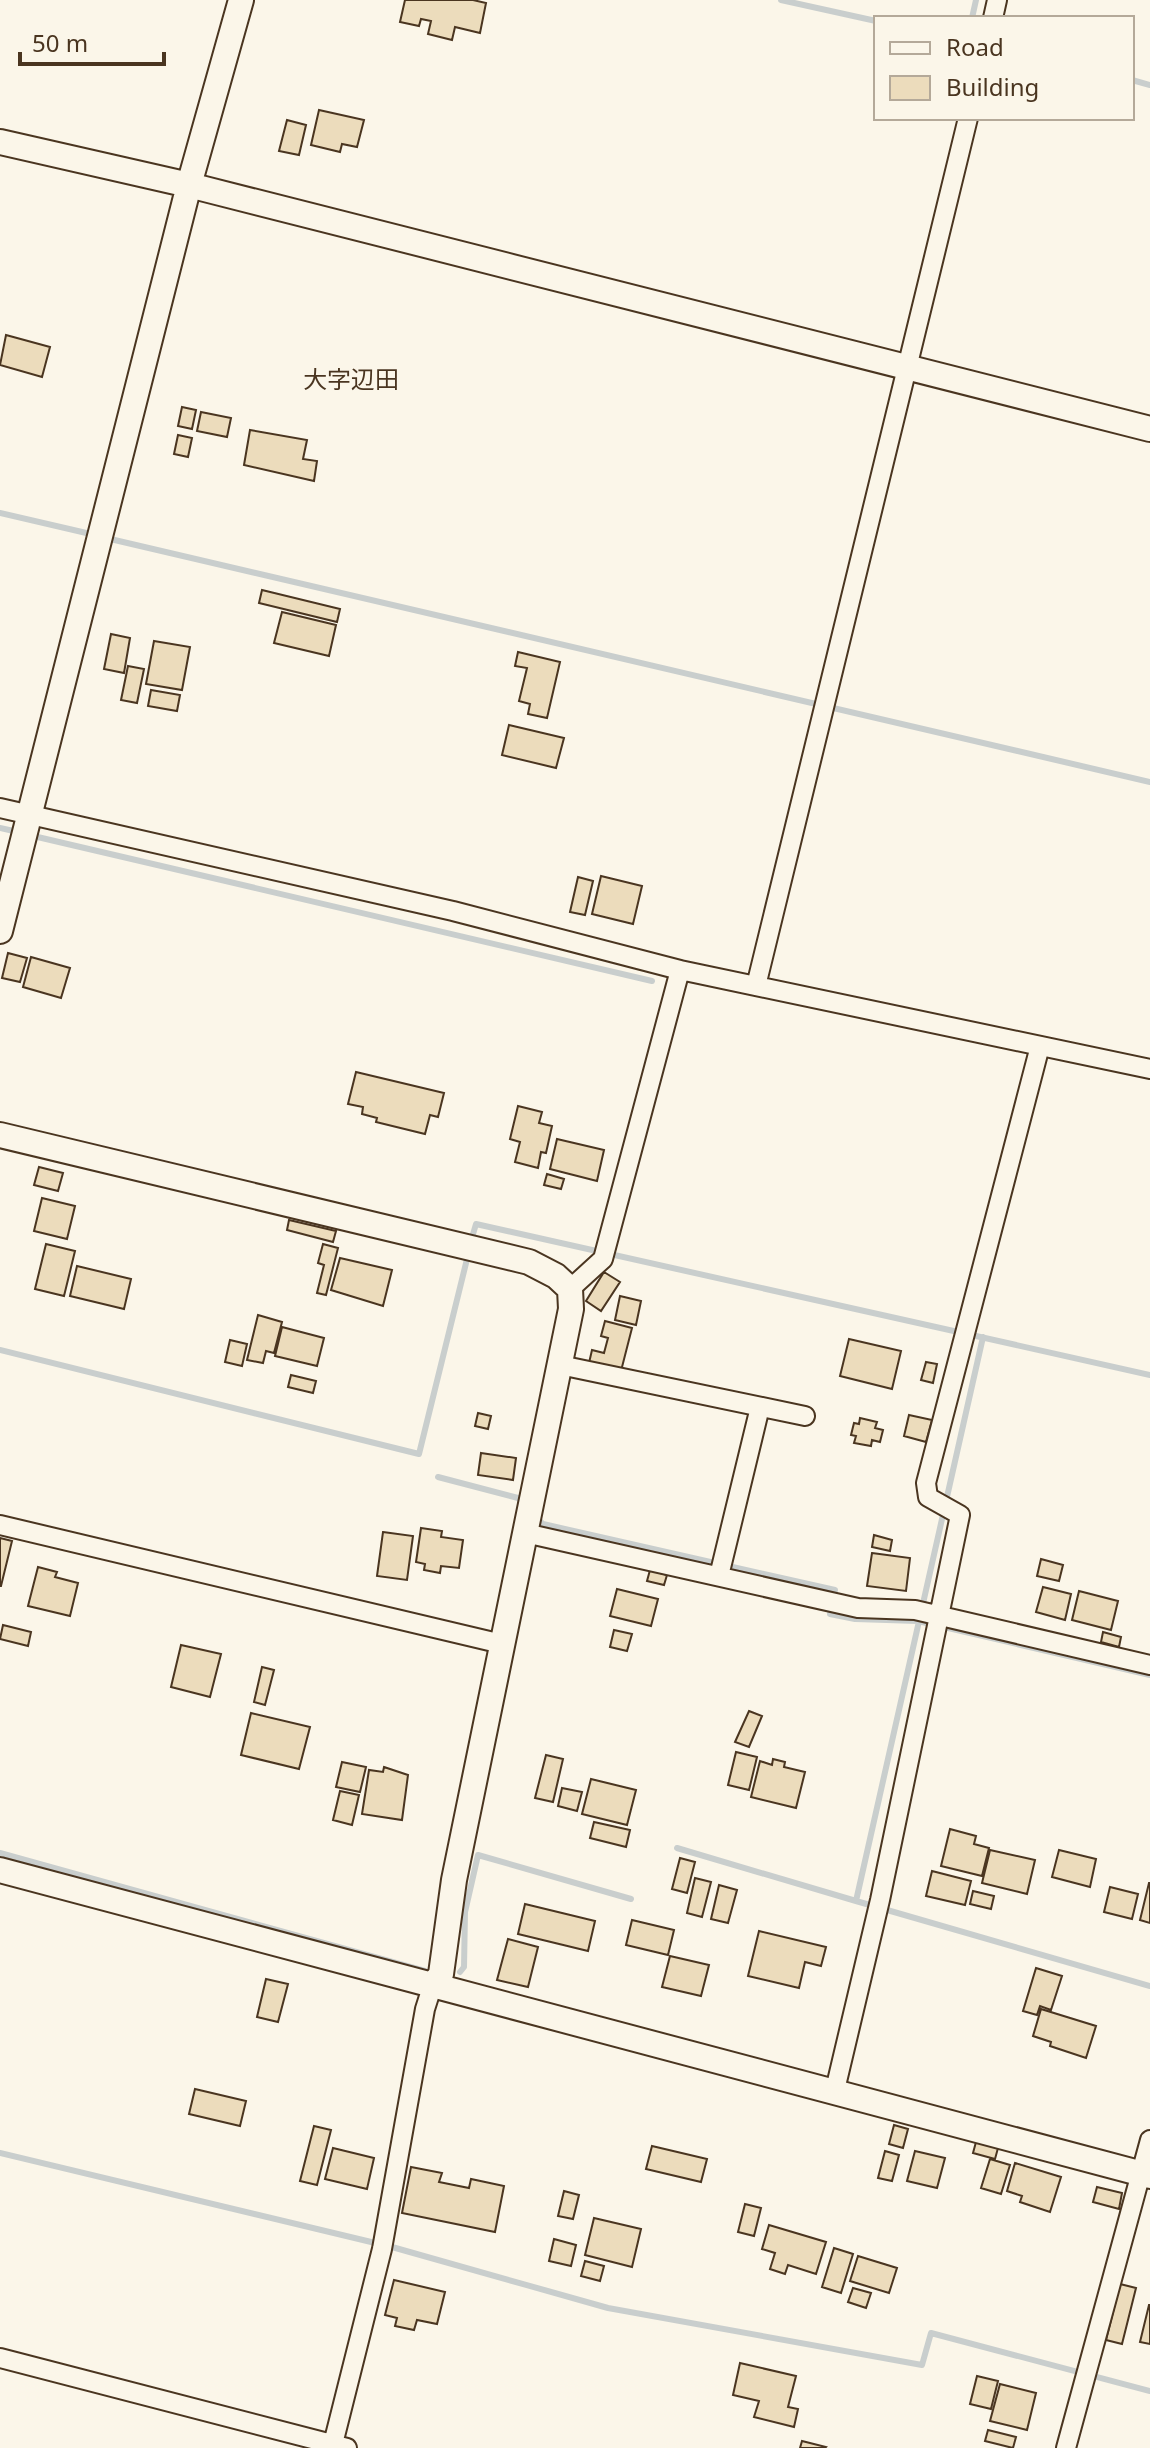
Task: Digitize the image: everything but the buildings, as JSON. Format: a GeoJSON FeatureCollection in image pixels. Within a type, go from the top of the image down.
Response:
{"type":"FeatureCollection","features":[{"type":"Feature","properties":{"kind":"street"},"geometry":{"type":"LineString","coordinates":[[0,931],[189,185],[241,0]]}},
{"type":"Feature","properties":{"kind":"street"},"geometry":{"type":"LineString","coordinates":[[756,986],[968,120]]}},
{"type":"Feature","properties":{"kind":"street"},"geometry":{"type":"LineString","coordinates":[[0,142],[189,185],[1150,429]]}},
{"type":"Feature","properties":{"kind":"street"},"geometry":{"type":"LineString","coordinates":[[0,808],[27,828],[453,911],[680,970],[1150,1069]]}},
{"type":"Feature","properties":{"kind":"street"},"geometry":{"type":"LineString","coordinates":[[570,1289],[605,1253],[680,970]]}},
{"type":"Feature","properties":{"kind":"street"},"geometry":{"type":"LineString","coordinates":[[835,2090],[880,1900],[926,1613],[960,1515],[928,1497],[926,1483],[1040,1046]]}},
{"type":"Feature","properties":{"kind":"street"},"geometry":{"type":"LineString","coordinates":[[0,1135],[529,1262],[556,1276],[570,1289],[571,1309],[454,1880],[441,1974],[432,1987],[425,2009],[383,2244],[338,2447],[0,2358]]}},
{"type":"Feature","properties":{"kind":"street"},"geometry":{"type":"LineString","coordinates":[[560,1365],[805,1416]]}},
{"type":"Feature","properties":{"kind":"street"},"geometry":{"type":"LineString","coordinates":[[721,1568],[760,1407]]}},
{"type":"Feature","properties":{"kind":"street"},"geometry":{"type":"LineString","coordinates":[[528,1518],[721,1568],[832,1602],[858,1608],[926,1613],[1150,1665]]}},
{"type":"Feature","properties":{"kind":"street"},"geometry":{"type":"LineString","coordinates":[[0,1525],[502,1644]]}},
{"type":"Feature","properties":{"kind":"street"},"geometry":{"type":"LineString","coordinates":[[0,1870],[1146,2175]]}},
{"type":"Feature","properties":{"kind":"street"},"geometry":{"type":"LineString","coordinates":[[1066,2448],[1146,2175],[1150,2140]]}},
{"type":"Feature","properties":{"kind":"waterway"},"geometry":{"type":"LineString","coordinates":[[781,0],[874,21]]}},
{"type":"Feature","properties":{"kind":"waterway"},"geometry":{"type":"LineString","coordinates":[[972,16],[976,0]]}},
{"type":"Feature","properties":{"kind":"waterway"},"geometry":{"type":"LineString","coordinates":[[1134,81],[1150,85]]}},
{"type":"Feature","properties":{"kind":"waterway"},"geometry":{"type":"LineString","coordinates":[[0,513],[95,535]]}},
{"type":"Feature","properties":{"kind":"waterway"},"geometry":{"type":"LineString","coordinates":[[106,538],[1150,782]]}},
{"type":"Feature","properties":{"kind":"waterway"},"geometry":{"type":"LineString","coordinates":[[0,828],[18,832]]}},
{"type":"Feature","properties":{"kind":"waterway"},"geometry":{"type":"LineString","coordinates":[[29,835],[652,981]]}},
{"type":"Feature","properties":{"kind":"waterway"},"geometry":{"type":"LineString","coordinates":[[471,1241],[476,1224],[1150,1375]]}},
{"type":"Feature","properties":{"kind":"waterway"},"geometry":{"type":"LineString","coordinates":[[0,1350],[419,1454],[469,1251]]}},
{"type":"Feature","properties":{"kind":"waterway"},"geometry":{"type":"LineString","coordinates":[[983,1337],[856,1901],[1150,1986]]}},
{"type":"Feature","properties":{"kind":"waterway"},"geometry":{"type":"LineString","coordinates":[[438,1477],[518,1498],[525,1505]]}},
{"type":"Feature","properties":{"kind":"waterway"},"geometry":{"type":"LineString","coordinates":[[535,1516],[543,1524],[835,1590],[830,1614],[855,1619],[918,1621],[1150,1675]]}},
{"type":"Feature","properties":{"kind":"waterway"},"geometry":{"type":"LineString","coordinates":[[677,1848],[856,1901]]}},
{"type":"Feature","properties":{"kind":"waterway"},"geometry":{"type":"LineString","coordinates":[[0,1853],[425,1971]]}},
{"type":"Feature","properties":{"kind":"waterway"},"geometry":{"type":"LineString","coordinates":[[460,1972],[464,1967],[465,1912],[478,1855],[631,1899]]}},
{"type":"Feature","properties":{"kind":"waterway"},"geometry":{"type":"LineString","coordinates":[[0,2153],[392,2247],[608,2308],[922,2365],[931,2333],[1150,2391]]}},
{"type":"Feature","properties":{"kind":"district","name":"大字辺田"},"geometry":{"type":"Point","coordinates":[351,378]}}]}
